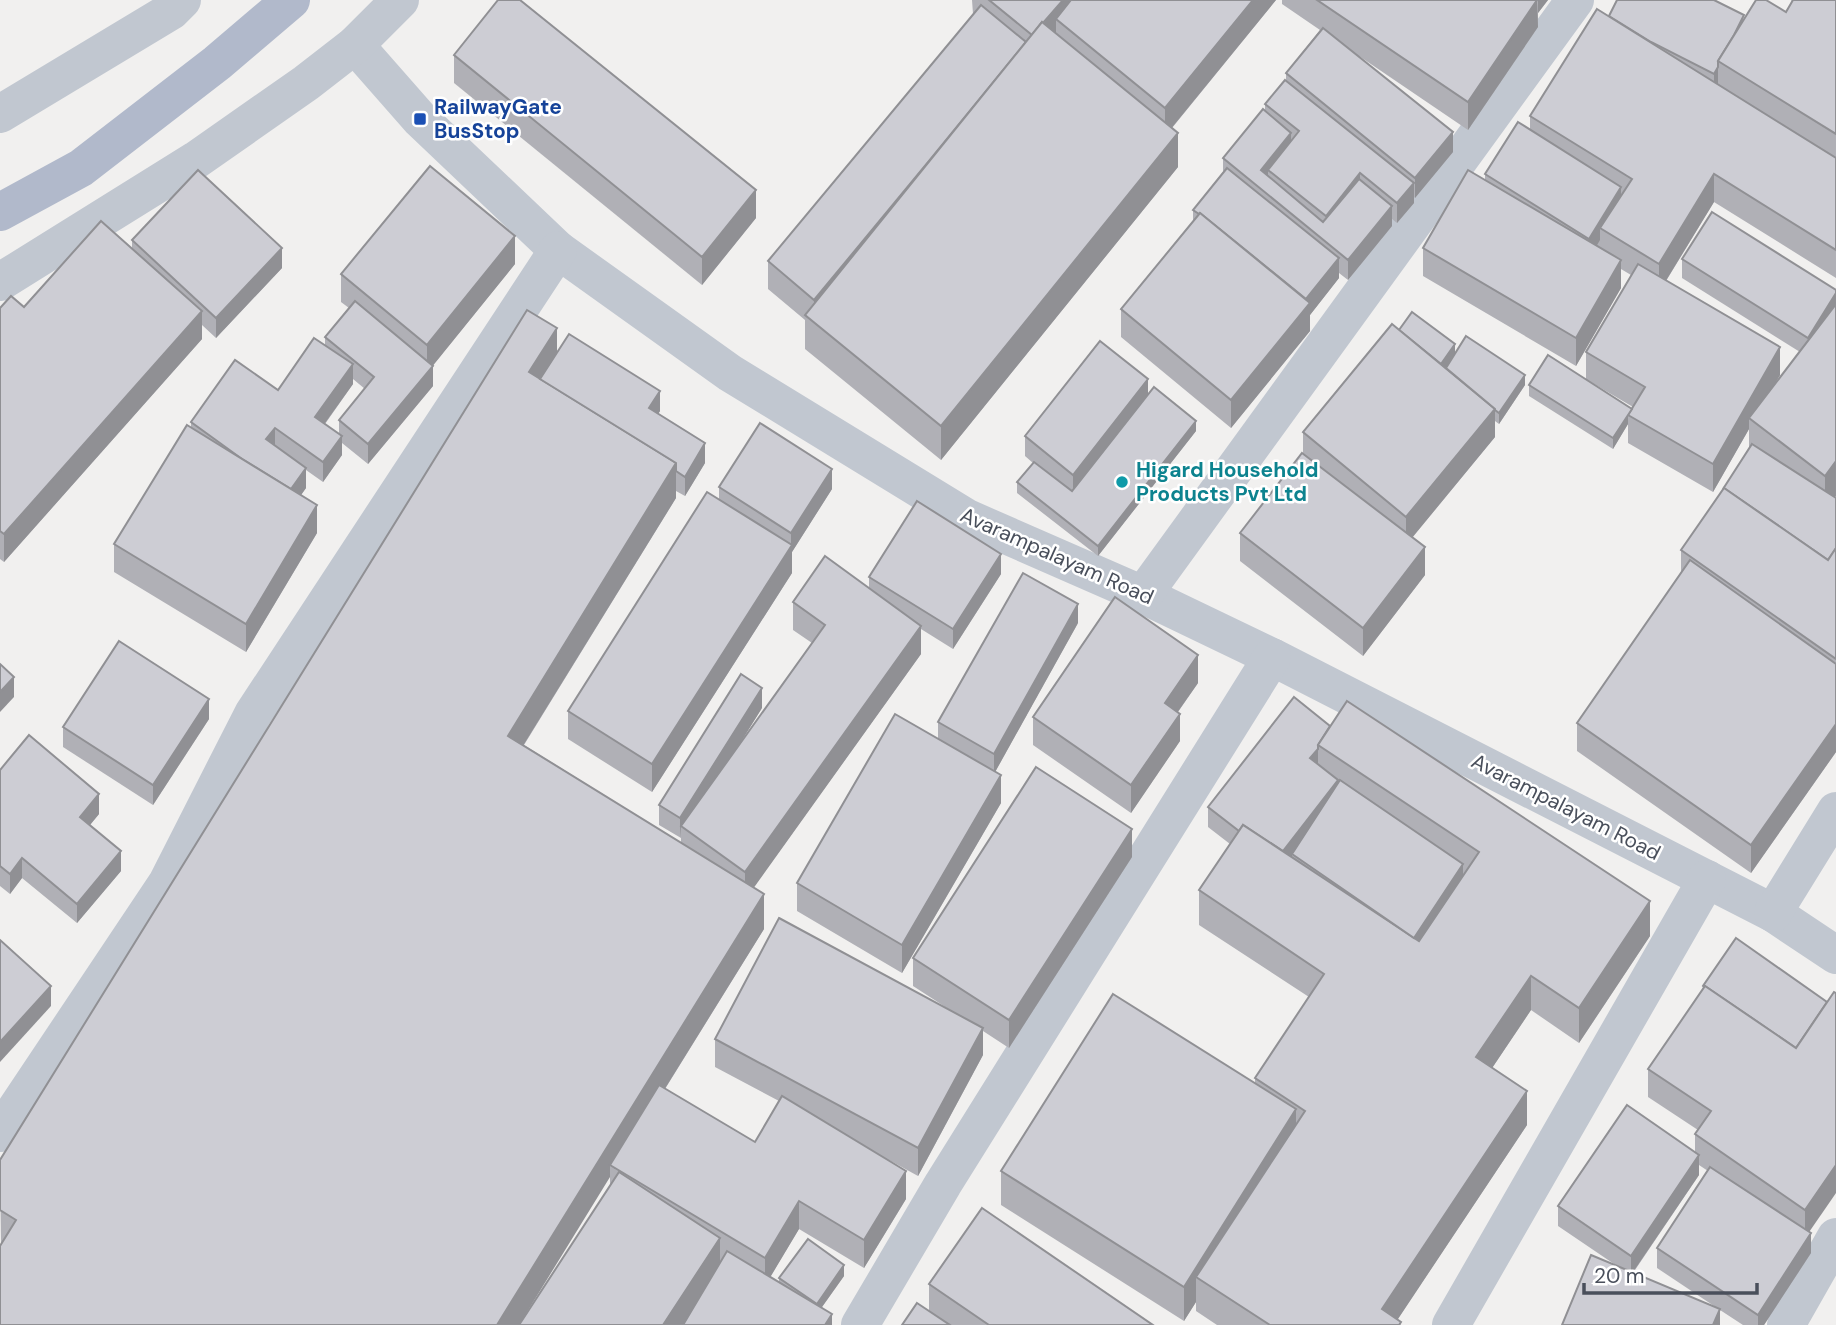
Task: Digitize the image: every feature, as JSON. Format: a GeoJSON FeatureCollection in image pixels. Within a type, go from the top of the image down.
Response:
{"type":"FeatureCollection","features":[{"type":"Feature","properties":{"kind":"main road"},"geometry":{"type":"LineString","coordinates":[[0,212],[81,167],[217,63],[291,0]]}},
{"type":"Feature","properties":{"kind":"street"},"geometry":{"type":"LineString","coordinates":[[0,114],[171,11],[183,0]]}},
{"type":"Feature","properties":{"kind":"street"},"geometry":{"type":"LineString","coordinates":[[0,282],[196,160],[306,83],[355,44],[400,0]]}},
{"type":"Feature","properties":{"kind":"street"},"geometry":{"type":"LineString","coordinates":[[1143,595],[1575,0]]}},
{"type":"Feature","properties":{"kind":"street","name":"Avarampalayam Road"},"geometry":{"type":"LineString","coordinates":[[355,44],[420,119],[558,250],[730,373],[967,518],[1143,595],[1272,657],[1773,913],[1836,956]]}},
{"type":"Feature","properties":{"kind":"street"},"geometry":{"type":"LineString","coordinates":[[0,1133],[167,883],[253,714],[558,250]]}},
{"type":"Feature","properties":{"kind":"street"},"geometry":{"type":"LineString","coordinates":[[860,1325],[943,1184],[1272,657]]}},
{"type":"Feature","properties":{"kind":"street"},"geometry":{"type":"LineString","coordinates":[[1773,913],[1836,811]]}},
{"type":"Feature","properties":{"kind":"street"},"geometry":{"type":"LineString","coordinates":[[1451,1325],[1707,879]]}},
{"type":"Feature","properties":{"kind":"street"},"geometry":{"type":"LineString","coordinates":[[1786,1325],[1836,1237]]}},
{"type":"Feature","properties":{"kind":"building"},"geometry":{"type":"Polygon","coordinates":[[[498,0],[520,0],[756,190],[702,257],[454,55],[498,0]]]}},
{"type":"Feature","properties":{"kind":"building"},"geometry":{"type":"Polygon","coordinates":[[[989,0],[1063,0],[1032,35],[989,0]]]}},
{"type":"Feature","properties":{"kind":"building"},"geometry":{"type":"Polygon","coordinates":[[[1071,0],[1253,0],[1165,108],[1056,19],[1071,0]]]}},
{"type":"Feature","properties":{"kind":"building"},"geometry":{"type":"Polygon","coordinates":[[[1317,0],[1537,0],[1468,102],[1317,0]]]}},
{"type":"Feature","properties":{"kind":"building"},"geometry":{"type":"Polygon","coordinates":[[[1617,0],[1714,0],[1744,15],[1718,61],[1714,74],[1651,42],[1609,16],[1617,0]]]}},
{"type":"Feature","properties":{"kind":"building"},"geometry":{"type":"Polygon","coordinates":[[[1756,0],[1766,0],[1786,12],[1793,0],[1836,0],[1836,134],[1718,61],[1756,0]]]}},
{"type":"Feature","properties":{"kind":"building"},"geometry":{"type":"Polygon","coordinates":[[[981,5],[1026,42],[814,300],[768,261],[981,5]]]}},
{"type":"Feature","properties":{"kind":"building"},"geometry":{"type":"Polygon","coordinates":[[[1597,9],[1836,158],[1836,250],[1714,174],[1659,264],[1600,228],[1632,179],[1530,116],[1597,9]]]}},
{"type":"Feature","properties":{"kind":"building"},"geometry":{"type":"Polygon","coordinates":[[[1042,22],[1178,133],[941,426],[805,315],[1042,22]]]}},
{"type":"Feature","properties":{"kind":"building"},"geometry":{"type":"Polygon","coordinates":[[[1323,28],[1453,132],[1415,178],[1286,73],[1323,28]]]}},
{"type":"Feature","properties":{"kind":"building"},"geometry":{"type":"Polygon","coordinates":[[[1285,80],[1414,183],[1397,203],[1360,173],[1326,216],[1268,170],[1299,131],[1265,104],[1285,80]]]}},
{"type":"Feature","properties":{"kind":"building"},"geometry":{"type":"Polygon","coordinates":[[[1263,109],[1291,133],[1261,170],[1323,222],[1359,179],[1392,206],[1348,260],[1223,158],[1263,109]]]}},
{"type":"Feature","properties":{"kind":"building"},"geometry":{"type":"Polygon","coordinates":[[[1518,122],[1621,187],[1589,239],[1485,174],[1518,122]]]}},
{"type":"Feature","properties":{"kind":"building"},"geometry":{"type":"Polygon","coordinates":[[[430,166],[515,236],[427,345],[341,274],[430,166]]]}},
{"type":"Feature","properties":{"kind":"building"},"geometry":{"type":"Polygon","coordinates":[[[1227,168],[1339,258],[1306,299],[1193,210],[1227,168]]]}},
{"type":"Feature","properties":{"kind":"building"},"geometry":{"type":"Polygon","coordinates":[[[198,170],[282,248],[216,318],[132,240],[198,170]]]}},
{"type":"Feature","properties":{"kind":"building"},"geometry":{"type":"Polygon","coordinates":[[[1468,170],[1621,260],[1576,338],[1423,248],[1468,170]]]}},
{"type":"Feature","properties":{"kind":"building"},"geometry":{"type":"Polygon","coordinates":[[[1712,212],[1836,290],[1808,338],[1682,259],[1712,212]]]}},
{"type":"Feature","properties":{"kind":"building"},"geometry":{"type":"Polygon","coordinates":[[[1200,213],[1310,303],[1231,400],[1121,309],[1200,213]]]}},
{"type":"Feature","properties":{"kind":"building"},"geometry":{"type":"Polygon","coordinates":[[[101,221],[202,311],[4,534],[0,531],[0,308],[11,296],[24,307],[101,221]]]}},
{"type":"Feature","properties":{"kind":"building"},"geometry":{"type":"Polygon","coordinates":[[[1638,264],[1780,347],[1713,464],[1628,415],[1645,387],[1586,352],[1638,264]]]}},
{"type":"Feature","properties":{"kind":"building"},"geometry":{"type":"Polygon","coordinates":[[[355,301],[433,366],[368,444],[339,420],[374,377],[325,337],[355,301]]]}},
{"type":"Feature","properties":{"kind":"building"},"geometry":{"type":"Polygon","coordinates":[[[1836,304],[1836,461],[1825,476],[1749,418],[1836,304]]]}},
{"type":"Feature","properties":{"kind":"building"},"geometry":{"type":"Polygon","coordinates":[[[527,310],[557,328],[529,372],[676,463],[508,736],[764,894],[497,1325],[0,1325],[0,1246],[16,1220],[0,1210],[0,1160],[527,310]]]}},
{"type":"Feature","properties":{"kind":"building"},"geometry":{"type":"Polygon","coordinates":[[[1412,312],[1455,344],[1441,364],[1399,330],[1412,312]]]}},
{"type":"Feature","properties":{"kind":"building"},"geometry":{"type":"Polygon","coordinates":[[[1392,324],[1495,409],[1406,517],[1303,432],[1392,324]]]}},
{"type":"Feature","properties":{"kind":"building"},"geometry":{"type":"Polygon","coordinates":[[[569,334],[660,391],[649,408],[705,443],[685,477],[676,471],[676,463],[540,379],[569,334]]]}},
{"type":"Feature","properties":{"kind":"building"},"geometry":{"type":"Polygon","coordinates":[[[1466,336],[1525,375],[1499,413],[1446,368],[1466,336]]]}},
{"type":"Feature","properties":{"kind":"building"},"geometry":{"type":"Polygon","coordinates":[[[314,338],[353,364],[315,417],[342,436],[323,462],[275,428],[266,439],[306,468],[291,489],[242,459],[191,422],[235,360],[278,390],[314,338]]]}},
{"type":"Feature","properties":{"kind":"building"},"geometry":{"type":"Polygon","coordinates":[[[1100,341],[1148,379],[1073,475],[1025,436],[1100,341]]]}},
{"type":"Feature","properties":{"kind":"building"},"geometry":{"type":"Polygon","coordinates":[[[1548,355],[1632,409],[1613,438],[1529,385],[1548,355]]]}},
{"type":"Feature","properties":{"kind":"building","name":"Higard Household Products Pvt Ltd"},"geometry":{"type":"Polygon","coordinates":[[[1154,387],[1196,421],[1098,546],[1017,482],[1034,462],[1072,491],[1154,387]]]}},
{"type":"Feature","properties":{"kind":"building"},"geometry":{"type":"Polygon","coordinates":[[[760,423],[832,469],[791,533],[719,487],[760,423]]]}},
{"type":"Feature","properties":{"kind":"building"},"geometry":{"type":"Polygon","coordinates":[[[187,425],[317,505],[246,624],[114,544],[187,425]]]}},
{"type":"Feature","properties":{"kind":"building"},"geometry":{"type":"Polygon","coordinates":[[[1752,444],[1836,498],[1836,548],[1828,560],[1723,489],[1752,444]]]}},
{"type":"Feature","properties":{"kind":"building"},"geometry":{"type":"Polygon","coordinates":[[[1302,453],[1425,547],[1363,628],[1240,533],[1302,453]]]}},
{"type":"Feature","properties":{"kind":"building"},"geometry":{"type":"Polygon","coordinates":[[[1724,488],[1828,560],[1836,548],[1836,659],[1681,550],[1724,488]]]}},
{"type":"Feature","properties":{"kind":"building"},"geometry":{"type":"Polygon","coordinates":[[[707,492],[792,545],[652,764],[568,711],[707,492]]]}},
{"type":"Feature","properties":{"kind":"building"},"geometry":{"type":"Polygon","coordinates":[[[917,501],[1001,554],[953,629],[869,577],[917,501]]]}},
{"type":"Feature","properties":{"kind":"building"},"geometry":{"type":"Polygon","coordinates":[[[825,556],[921,626],[745,872],[681,826],[825,625],[793,602],[825,556]]]}},
{"type":"Feature","properties":{"kind":"building"},"geometry":{"type":"Polygon","coordinates":[[[1690,560],[1836,664],[1836,724],[1751,845],[1577,723],[1690,560]]]}},
{"type":"Feature","properties":{"kind":"building"},"geometry":{"type":"Polygon","coordinates":[[[1023,573],[1078,604],[994,754],[938,722],[1023,573]]]}},
{"type":"Feature","properties":{"kind":"building"},"geometry":{"type":"Polygon","coordinates":[[[1115,597],[1198,655],[1165,703],[1180,714],[1131,785],[1033,717],[1115,597]]]}},
{"type":"Feature","properties":{"kind":"building"},"geometry":{"type":"Polygon","coordinates":[[[119,641],[209,699],[153,785],[63,727],[119,641]]]}},
{"type":"Feature","properties":{"kind":"building"},"geometry":{"type":"Polygon","coordinates":[[[0,664],[14,677],[0,692],[0,664]]]}},
{"type":"Feature","properties":{"kind":"building"},"geometry":{"type":"Polygon","coordinates":[[[741,674],[762,688],[680,818],[659,805],[741,674]]]}},
{"type":"Feature","properties":{"kind":"building"},"geometry":{"type":"Polygon","coordinates":[[[1294,697],[1330,726],[1310,758],[1338,780],[1283,851],[1243,825],[1239,831],[1208,807],[1294,697]]]}},
{"type":"Feature","properties":{"kind":"building"},"geometry":{"type":"Polygon","coordinates":[[[1347,701],[1650,901],[1579,1008],[1531,976],[1476,1057],[1527,1091],[1382,1309],[1401,1322],[1399,1325],[1270,1325],[1196,1277],[1305,1111],[1255,1078],[1324,974],[1199,890],[1243,825],[1419,941],[1479,852],[1318,745],[1347,701]]]}},
{"type":"Feature","properties":{"kind":"building"},"geometry":{"type":"Polygon","coordinates":[[[895,714],[1001,775],[902,945],[797,883],[895,714]]]}},
{"type":"Feature","properties":{"kind":"building"},"geometry":{"type":"Polygon","coordinates":[[[29,735],[99,794],[80,817],[121,851],[77,904],[22,858],[10,874],[0,866],[0,770],[29,735]]]}},
{"type":"Feature","properties":{"kind":"building"},"geometry":{"type":"Polygon","coordinates":[[[1036,767],[1132,829],[1009,1020],[913,958],[1036,767]]]}},
{"type":"Feature","properties":{"kind":"building"},"geometry":{"type":"Polygon","coordinates":[[[1340,780],[1463,864],[1414,938],[1292,854],[1340,780]]]}},
{"type":"Feature","properties":{"kind":"building"},"geometry":{"type":"Polygon","coordinates":[[[779,918],[983,1028],[918,1148],[715,1039],[779,918]]]}},
{"type":"Feature","properties":{"kind":"building"},"geometry":{"type":"Polygon","coordinates":[[[1736,938],[1827,1002],[1796,1048],[1703,986],[1736,938]]]}},
{"type":"Feature","properties":{"kind":"building"},"geometry":{"type":"Polygon","coordinates":[[[0,940],[51,986],[0,1042],[0,940]]]}},
{"type":"Feature","properties":{"kind":"building"},"geometry":{"type":"Polygon","coordinates":[[[1705,986],[1796,1048],[1834,992],[1836,993],[1836,1165],[1805,1210],[1695,1134],[1711,1111],[1648,1069],[1705,986]]]}},
{"type":"Feature","properties":{"kind":"building"},"geometry":{"type":"Polygon","coordinates":[[[1113,994],[1296,1109],[1184,1287],[1001,1171],[1113,994]]]}},
{"type":"Feature","properties":{"kind":"building"},"geometry":{"type":"Polygon","coordinates":[[[659,1085],[755,1142],[782,1096],[906,1171],[864,1240],[799,1201],[765,1258],[610,1165],[659,1085]]]}},
{"type":"Feature","properties":{"kind":"building"},"geometry":{"type":"Polygon","coordinates":[[[1627,1105],[1699,1155],[1631,1256],[1558,1206],[1627,1105]]]}},
{"type":"Feature","properties":{"kind":"building"},"geometry":{"type":"Polygon","coordinates":[[[1710,1167],[1811,1233],[1758,1315],[1657,1248],[1710,1167]]]}},
{"type":"Feature","properties":{"kind":"building"},"geometry":{"type":"Polygon","coordinates":[[[619,1172],[720,1238],[663,1325],[519,1325],[619,1172]]]}},
{"type":"Feature","properties":{"kind":"building"},"geometry":{"type":"Polygon","coordinates":[[[982,1208],[1153,1325],[989,1325],[929,1284],[982,1208]]]}},
{"type":"Feature","properties":{"kind":"building"},"geometry":{"type":"Polygon","coordinates":[[[808,1239],[844,1265],[817,1304],[779,1278],[808,1239]]]}},
{"type":"Feature","properties":{"kind":"building"},"geometry":{"type":"Polygon","coordinates":[[[727,1251],[832,1314],[825,1325],[683,1325],[727,1251]]]}},
{"type":"Feature","properties":{"kind":"building"},"geometry":{"type":"Polygon","coordinates":[[[1591,1255],[1720,1309],[1713,1325],[1562,1325],[1591,1255]]]}},
{"type":"Feature","properties":{"kind":"building"},"geometry":{"type":"Polygon","coordinates":[[[917,1303],[950,1325],[902,1325],[917,1303]]]}},
{"type":"Feature","properties":{"kind":"place","name":"RailwayGate BusStop"},"geometry":{"type":"Point","coordinates":[420,119]}},
{"type":"Feature","properties":{"kind":"place","name":"Higard Household Products Pvt Ltd"},"geometry":{"type":"Point","coordinates":[1122,482]}}]}
